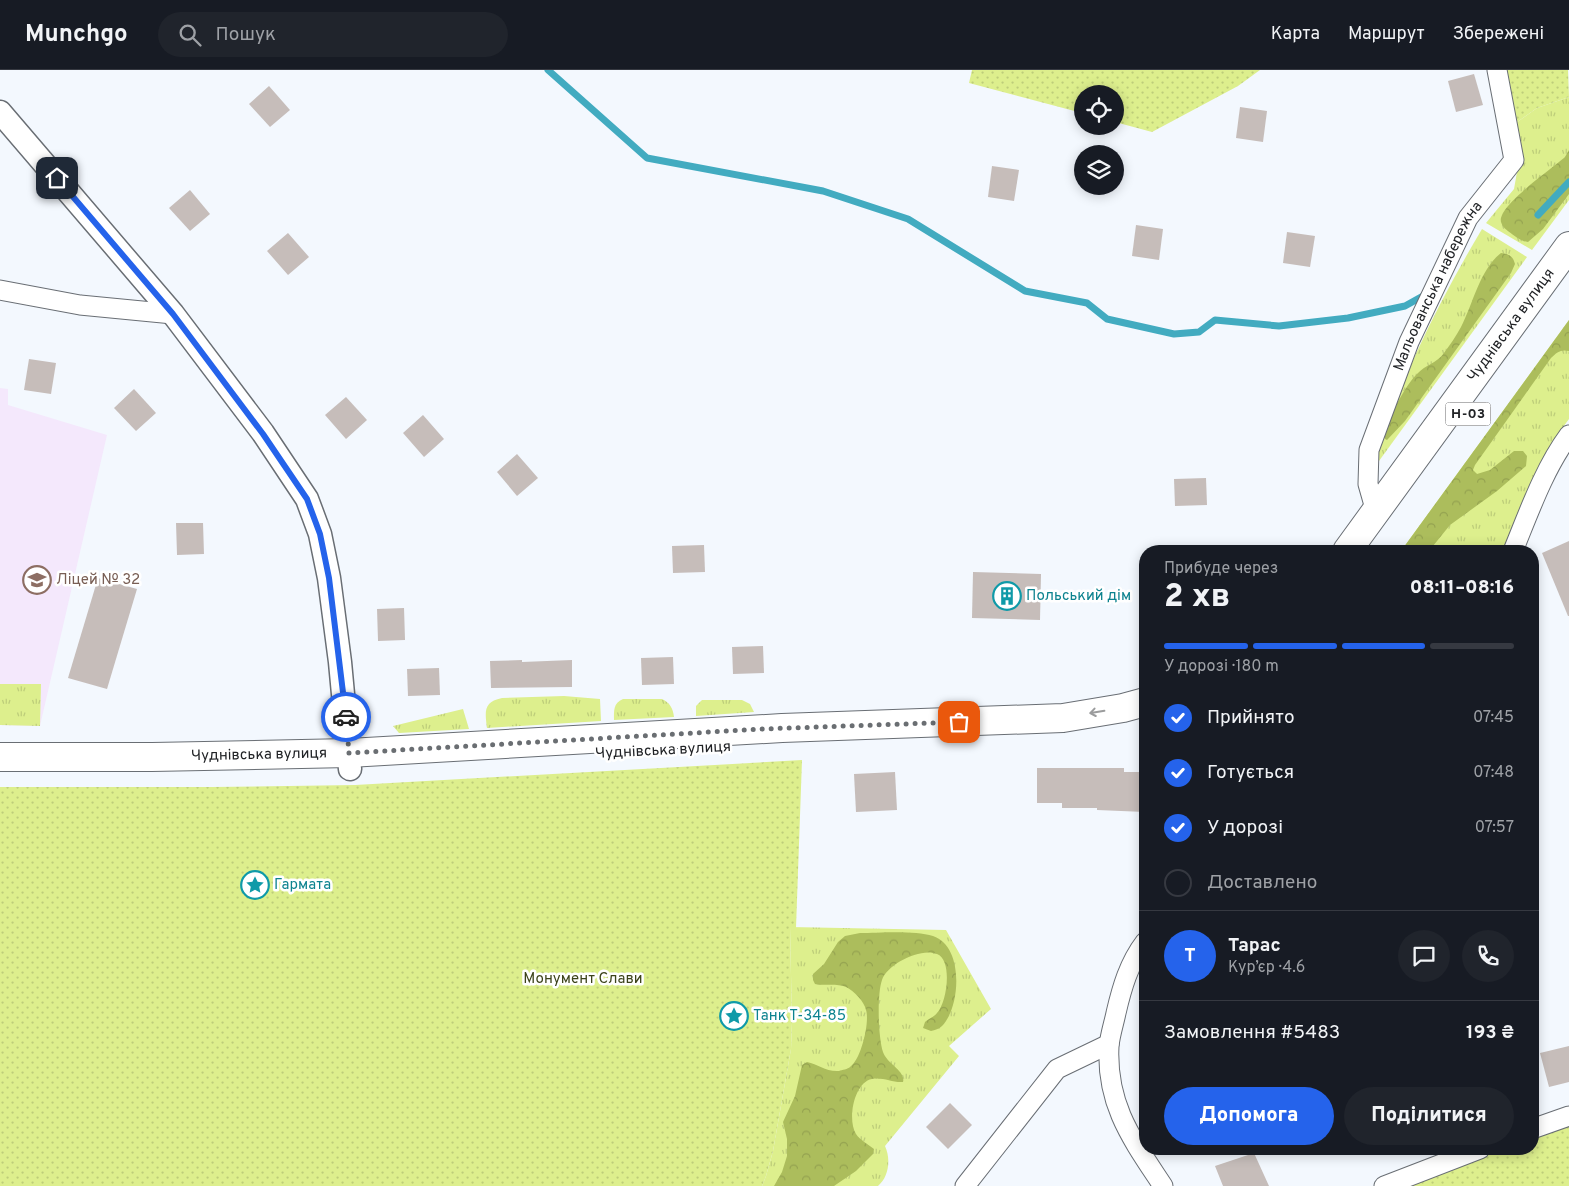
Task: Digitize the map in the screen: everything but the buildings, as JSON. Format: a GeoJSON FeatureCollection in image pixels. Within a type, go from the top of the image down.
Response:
{"type":"FeatureCollection","features":[{"type":"Feature","properties":{"kind":"main road","name":"Чуднівська вулиця"},"geometry":{"type":"LineString","coordinates":[[1351,545],[1569,246]]}},
{"type":"Feature","properties":{"kind":"main road","name":"Чуднівська вулиця"},"geometry":{"type":"LineString","coordinates":[[1372,545],[1569,276]]}},
{"type":"Feature","properties":{"kind":"main road","name":"Чуднівська вулиця"},"geometry":{"type":"LineString","coordinates":[[0,772],[156,773],[350,761],[782,728],[1063,718],[1139,704]]}},
{"type":"Feature","properties":{"kind":"main road","name":"Чуднівська вулиця"},"geometry":{"type":"LineString","coordinates":[[0,757],[152,757],[350,761],[1028,736],[1112,729],[1139,722]]}},
{"type":"Feature","properties":{"kind":"street","name":"Мальованська набережна"},"geometry":{"type":"LineString","coordinates":[[1376,512],[1368,484],[1369,450],[1409,342],[1468,218],[1514,160],[1497,70]]}},
{"type":"Feature","properties":{"kind":"street"},"geometry":{"type":"LineString","coordinates":[[0,112],[173,314],[263,434],[307,499],[320,534],[329,578],[350,761]]}},
{"type":"Feature","properties":{"kind":"street"},"geometry":{"type":"LineString","coordinates":[[0,290],[80,305],[173,314]]}},
{"type":"Feature","properties":{"kind":"street"},"geometry":{"type":"LineString","coordinates":[[1515,545],[1527,515],[1546,476],[1569,435]]}},
{"type":"Feature","properties":{"kind":"street"},"geometry":{"type":"LineString","coordinates":[[1139,951],[1130,965],[1120,996],[1109,1044],[1109,1076],[1113,1096],[1123,1122],[1139,1148]]}},
{"type":"Feature","properties":{"kind":"street"},"geometry":{"type":"LineString","coordinates":[[964,1186],[1057,1069],[1109,1044]]}},
{"type":"Feature","properties":{"kind":"street"},"geometry":{"type":"LineString","coordinates":[[1539,1127],[1569,1116]]}},
{"type":"Feature","properties":{"kind":"street"},"geometry":{"type":"LineString","coordinates":[[1144,1155],[1163,1186]]}},
{"type":"Feature","properties":{"kind":"street"},"geometry":{"type":"LineString","coordinates":[[1384,1186],[1462,1155]]}},
{"type":"Feature","properties":{"kind":"shaded area","name":"Ліцей № 32"},"geometry":{"type":"Polygon","coordinates":[[[0,388],[8,389],[8,405],[107,435],[40,726],[0,725],[0,388]]]}},
{"type":"Feature","properties":{"kind":"green space"},"geometry":{"type":"Polygon","coordinates":[[[972,70],[1260,70],[1238,86],[1152,132],[1124,124],[1124,85],[1074,85],[1074,111],[969,83],[972,70]]]}},
{"type":"Feature","properties":{"kind":"green space"},"geometry":{"type":"Polygon","coordinates":[[[1498,70],[1568,70],[1569,97],[1537,108],[1509,128],[1498,70]]]}},
{"type":"Feature","properties":{"kind":"green space"},"geometry":{"type":"Polygon","coordinates":[[[1569,97],[1569,200],[1532,250],[1486,223],[1514,189],[1517,172],[1509,128],[1537,108],[1569,97]]]}},
{"type":"Feature","properties":{"kind":"green space"},"geometry":{"type":"Polygon","coordinates":[[[1569,150],[1569,194],[1543,229],[1528,242],[1520,239],[1503,226],[1501,222],[1502,215],[1516,197],[1565,157],[1569,150]]]}},
{"type":"Feature","properties":{"kind":"green space"},"geometry":{"type":"Polygon","coordinates":[[[1482,229],[1527,257],[1379,461],[1375,458],[1409,369],[1436,312],[1482,229]]]}},
{"type":"Feature","properties":{"kind":"green space"},"geometry":{"type":"Polygon","coordinates":[[[1501,253],[1513,259],[1515,264],[1511,273],[1405,421],[1387,440],[1385,439],[1388,424],[1402,395],[1417,374],[1438,359],[1448,347],[1461,327],[1482,277],[1501,253]]]}},
{"type":"Feature","properties":{"kind":"green space"},"geometry":{"type":"Polygon","coordinates":[[[1569,320],[1569,419],[1555,438],[1530,487],[1506,545],[1405,545],[1569,320]]]}},
{"type":"Feature","properties":{"kind":"green space"},"geometry":{"type":"Polygon","coordinates":[[[1569,320],[1569,351],[1564,350],[1551,358],[1473,470],[1477,474],[1490,470],[1514,451],[1523,451],[1527,456],[1526,466],[1497,491],[1450,525],[1434,545],[1405,545],[1569,320]]]}},
{"type":"Feature","properties":{"kind":"green space"},"geometry":{"type":"Polygon","coordinates":[[[0,684],[41,684],[40,726],[0,725],[0,684]]]}},
{"type":"Feature","properties":{"kind":"green space"},"geometry":{"type":"Polygon","coordinates":[[[564,696],[600,699],[601,721],[487,728],[486,713],[491,702],[502,698],[564,696]]]}},
{"type":"Feature","properties":{"kind":"green space"},"geometry":{"type":"Polygon","coordinates":[[[623,699],[662,699],[671,706],[674,717],[614,720],[616,705],[623,699]]]}},
{"type":"Feature","properties":{"kind":"green space"},"geometry":{"type":"Polygon","coordinates":[[[702,700],[742,700],[750,704],[754,712],[696,716],[696,706],[702,700]]]}},
{"type":"Feature","properties":{"kind":"green space"},"geometry":{"type":"Polygon","coordinates":[[[463,709],[469,729],[399,733],[393,726],[463,709]]]}},
{"type":"Feature","properties":{"kind":"green space","name":"Монумент Слави"},"geometry":{"type":"Polygon","coordinates":[[[802,760],[796,928],[790,928],[791,1049],[773,1151],[762,1186],[0,1186],[0,787],[355,785],[802,760]]]}},
{"type":"Feature","properties":{"kind":"green space"},"geometry":{"type":"Polygon","coordinates":[[[790,927],[946,930],[991,1009],[949,1046],[959,1056],[885,1146],[888,1156],[888,1168],[885,1178],[878,1186],[762,1186],[773,1151],[791,1049],[790,927]]]}},
{"type":"Feature","properties":{"kind":"green space"},"geometry":{"type":"Polygon","coordinates":[[[860,933],[916,933],[933,936],[943,942],[950,952],[954,964],[956,992],[953,1005],[941,1027],[931,1031],[923,1028],[925,1022],[941,1008],[946,992],[947,973],[945,964],[937,954],[930,952],[914,955],[905,958],[890,968],[880,986],[879,1026],[881,1045],[885,1056],[902,1074],[903,1082],[872,1079],[866,1082],[857,1094],[852,1111],[853,1128],[862,1140],[874,1149],[873,1154],[856,1171],[834,1186],[774,1186],[782,1172],[787,1156],[787,1139],[783,1122],[795,1096],[802,1065],[807,1062],[839,1071],[849,1068],[854,1063],[861,1049],[866,1031],[867,1016],[861,1000],[846,987],[815,984],[813,980],[813,974],[824,964],[838,942],[845,936],[860,933]]]}},
{"type":"Feature","properties":{"kind":"green space"},"geometry":{"type":"Polygon","coordinates":[[[1569,1124],[1569,1186],[1406,1186],[1486,1155],[1539,1155],[1539,1136],[1569,1124]]]}},
{"type":"Feature","properties":{"kind":"waterway"},"geometry":{"type":"LineString","coordinates":[[548,70],[647,158],[823,191],[908,219],[1025,291],[1087,303],[1107,319],[1174,334],[1199,332],[1215,320],[1279,326],[1348,318],[1405,306],[1423,296]]}},
{"type":"Feature","properties":{"kind":"waterway"},"geometry":{"type":"LineString","coordinates":[[1538,215],[1569,182]]}},
{"type":"Feature","properties":{"kind":"way so far"},"geometry":{"type":"LineString","coordinates":[[346,717],[349,753],[762,729],[959,722]]}},
{"type":"Feature","properties":{"kind":"place","name":"Ліцей № 32"},"geometry":{"type":"Point","coordinates":[37,580]}},
{"type":"Feature","properties":{"kind":"place","name":"Польський дім"},"geometry":{"type":"Point","coordinates":[1007,596]}},
{"type":"Feature","properties":{"kind":"place","name":"Гармата"},"geometry":{"type":"Point","coordinates":[255,885]}},
{"type":"Feature","properties":{"kind":"place","name":"Танк Т-34-85"},"geometry":{"type":"Point","coordinates":[734,1016]}},
{"type":"Feature","properties":{"kind":"route"},"geometry":{"type":"LineString","coordinates":[[57,178],[173,314],[263,434],[307,499],[320,534],[329,578],[346,717]]}}]}
